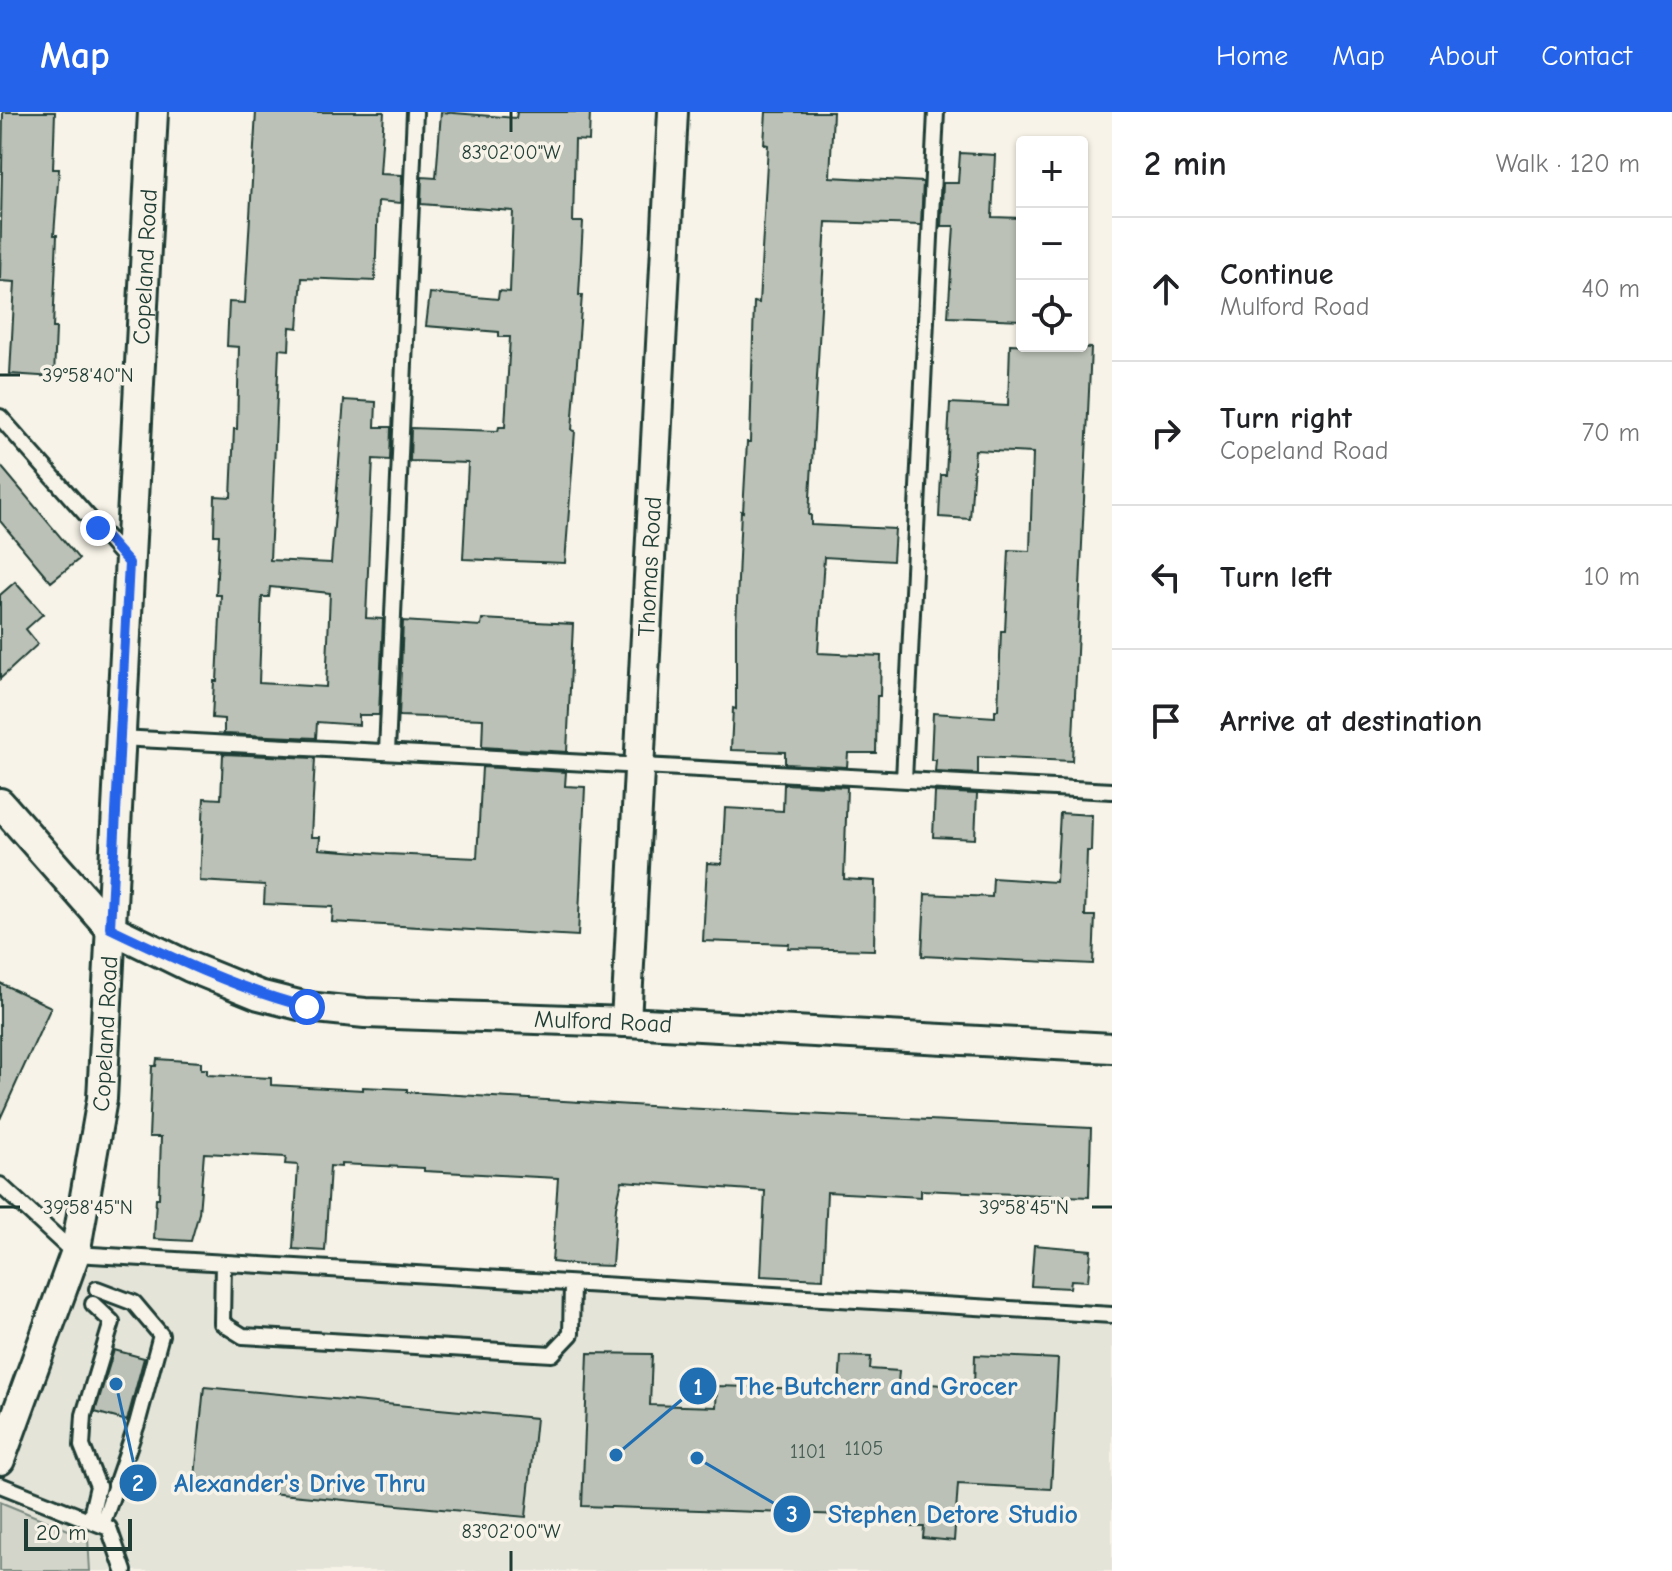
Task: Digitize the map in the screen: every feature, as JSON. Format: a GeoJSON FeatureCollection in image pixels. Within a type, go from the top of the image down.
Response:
{"type":"FeatureCollection","features":[{"type":"Feature","properties":{"kind":"street","name":"Copeland Road"},"geometry":{"type":"LineString","coordinates":[[0,1460],[75,1254],[102,1099],[153,112]]}},
{"type":"Feature","properties":{"kind":"street","name":"Thomas Road"},"geometry":{"type":"LineString","coordinates":[[626,1022],[673,112]]}},
{"type":"Feature","properties":{"kind":"street"},"geometry":{"type":"LineString","coordinates":[[0,803],[110,928]]}},
{"type":"Feature","properties":{"kind":"street","name":"Mulford Road"},"geometry":{"type":"LineString","coordinates":[[110,928],[204,973],[259,995],[307,1007],[365,1013],[626,1022],[1112,1048]]}},
{"type":"Feature","properties":{"kind":"lane"},"geometry":{"type":"LineString","coordinates":[[387,752],[415,112]]}},
{"type":"Feature","properties":{"kind":"lane"},"geometry":{"type":"LineString","coordinates":[[904,780],[936,112]]}},
{"type":"Feature","properties":{"kind":"lane"},"geometry":{"type":"LineString","coordinates":[[0,417],[129,563]]}},
{"type":"Feature","properties":{"kind":"lane"},"geometry":{"type":"LineString","coordinates":[[120,738],[1112,791]]}},
{"type":"Feature","properties":{"kind":"lane"},"geometry":{"type":"LineString","coordinates":[[0,1185],[75,1254],[1112,1315]]}},
{"type":"Feature","properties":{"kind":"lane"},"geometry":{"type":"LineString","coordinates":[[223,1263],[222,1323],[243,1336],[552,1354],[571,1334],[572,1284]]}},
{"type":"Feature","properties":{"kind":"lane"},"geometry":{"type":"LineString","coordinates":[[96,1523],[137,1424],[161,1335],[134,1303],[97,1289]]}},
{"type":"Feature","properties":{"kind":"lane"},"geometry":{"type":"LineString","coordinates":[[93,1304],[112,1322],[84,1415],[82,1446],[98,1486],[96,1523]]}},
{"type":"Feature","properties":{"kind":"lane"},"geometry":{"type":"LineString","coordinates":[[0,1485],[109,1528],[124,1571]]}},
{"type":"Feature","properties":{"kind":"shaded area"},"geometry":{"type":"Polygon","coordinates":[[[72,1256],[1112,1310],[1112,1571],[89,1571],[0,1502],[0,1413],[72,1256]]]}},
{"type":"Feature","properties":{"kind":"shaded area"},"geometry":{"type":"Polygon","coordinates":[[[0,1502],[88,1538],[90,1571],[0,1571],[0,1502]]]}},
{"type":"Feature","properties":{"kind":"building"},"geometry":{"type":"Polygon","coordinates":[[[3,112],[55,112],[53,169],[59,169],[54,235],[57,235],[54,377],[10,374],[15,282],[0,281],[3,112]]]}},
{"type":"Feature","properties":{"kind":"building"},"geometry":{"type":"Polygon","coordinates":[[[256,112],[384,112],[380,174],[402,175],[401,203],[378,201],[375,281],[302,278],[298,328],[290,327],[289,350],[279,349],[270,560],[331,563],[344,400],[376,402],[375,427],[391,427],[390,460],[373,459],[366,618],[383,619],[379,715],[359,715],[359,725],[317,722],[316,738],[224,734],[224,719],[212,718],[221,595],[216,595],[219,535],[214,535],[215,496],[231,497],[234,429],[237,429],[239,347],[227,346],[229,302],[245,303],[256,112]],[[270,587],[269,597],[262,597],[259,683],[326,687],[330,593],[270,587]]]}},
{"type":"Feature","properties":{"kind":"building"},"geometry":{"type":"Polygon","coordinates":[[[441,112],[516,118],[517,112],[590,112],[589,141],[575,140],[573,222],[583,222],[579,295],[582,295],[565,563],[463,559],[468,463],[410,461],[411,428],[498,431],[499,427],[505,427],[510,337],[499,337],[499,332],[426,326],[430,293],[498,299],[499,291],[510,292],[513,211],[421,204],[422,177],[436,178],[441,112]]]}},
{"type":"Feature","properties":{"kind":"building"},"geometry":{"type":"Polygon","coordinates":[[[766,112],[833,112],[830,177],[923,182],[921,225],[826,222],[809,515],[811,525],[895,529],[893,561],[824,557],[818,653],[881,656],[876,753],[848,753],[847,767],[785,764],[785,752],[731,750],[733,708],[736,709],[741,511],[747,442],[750,442],[754,302],[759,303],[768,145],[764,144],[766,112]]]}},
{"type":"Feature","properties":{"kind":"building"},"geometry":{"type":"Polygon","coordinates":[[[960,153],[995,155],[992,217],[1016,218],[1016,320],[948,317],[954,226],[941,226],[943,183],[958,183],[960,153]]]}},
{"type":"Feature","properties":{"kind":"building"},"geometry":{"type":"Polygon","coordinates":[[[1010,344],[1016,344],[1016,352],[1088,352],[1088,348],[1091,348],[1072,761],[978,757],[978,774],[935,772],[936,760],[931,760],[933,713],[995,717],[995,710],[998,710],[1001,631],[1005,631],[1009,550],[1030,551],[1033,453],[975,450],[970,519],[939,517],[941,475],[946,475],[950,403],[1008,406],[1010,344]]]}},
{"type":"Feature","properties":{"kind":"building"},"geometry":{"type":"Polygon","coordinates":[[[0,465],[79,559],[51,582],[0,521],[0,465]]]}},
{"type":"Feature","properties":{"kind":"building"},"geometry":{"type":"Polygon","coordinates":[[[15,582],[43,614],[26,629],[38,644],[0,679],[0,595],[15,582]]]}},
{"type":"Feature","properties":{"kind":"building"},"geometry":{"type":"Polygon","coordinates":[[[482,619],[573,624],[567,752],[482,747],[483,719],[399,716],[403,621],[481,626],[482,619]]]}},
{"type":"Feature","properties":{"kind":"building"},"geometry":{"type":"Polygon","coordinates":[[[223,754],[315,758],[311,837],[320,837],[319,849],[387,854],[477,858],[482,767],[566,772],[565,786],[585,787],[578,936],[332,922],[333,907],[264,904],[265,885],[200,881],[204,798],[221,799],[223,754]]]}},
{"type":"Feature","properties":{"kind":"building"},"geometry":{"type":"Polygon","coordinates":[[[784,784],[847,787],[844,879],[875,881],[874,950],[788,948],[789,944],[703,941],[707,863],[722,864],[725,808],[783,811],[784,784]]]}},
{"type":"Feature","properties":{"kind":"building"},"geometry":{"type":"Polygon","coordinates":[[[935,792],[977,794],[975,839],[933,837],[935,792]]]}},
{"type":"Feature","properties":{"kind":"building"},"geometry":{"type":"Polygon","coordinates":[[[1060,813],[1092,815],[1091,851],[1087,851],[1085,916],[1095,916],[1093,964],[922,956],[925,894],[992,897],[993,878],[1056,882],[1060,813]]]}},
{"type":"Feature","properties":{"kind":"building"},"geometry":{"type":"Polygon","coordinates":[[[0,983],[51,1007],[0,1119],[0,983]]]}},
{"type":"Feature","properties":{"kind":"building"},"geometry":{"type":"Polygon","coordinates":[[[157,1059],[201,1062],[201,1069],[207,1069],[207,1075],[271,1078],[271,1085],[407,1089],[407,1092],[683,1108],[1091,1128],[1089,1197],[921,1190],[921,1197],[827,1192],[823,1279],[761,1276],[765,1191],[622,1181],[616,1207],[612,1266],[582,1265],[552,1262],[558,1178],[341,1164],[341,1167],[330,1166],[325,1251],[293,1249],[298,1165],[285,1164],[286,1157],[204,1153],[199,1213],[191,1241],[154,1239],[161,1137],[149,1137],[152,1066],[156,1066],[157,1059]]]}},
{"type":"Feature","properties":{"kind":"building"},"geometry":{"type":"Polygon","coordinates":[[[1034,1245],[1091,1250],[1088,1281],[1071,1280],[1070,1288],[1031,1286],[1034,1245]]]}},
{"type":"Feature","properties":{"kind":"building"},"geometry":{"type":"Polygon","coordinates":[[[114,1350],[144,1358],[127,1421],[95,1412],[114,1350]]]}},
{"type":"Feature","properties":{"kind":"building"},"geometry":{"type":"Polygon","coordinates":[[[588,1353],[652,1354],[650,1405],[716,1407],[717,1386],[839,1390],[841,1356],[871,1357],[870,1369],[899,1371],[898,1382],[974,1387],[975,1355],[1058,1359],[1051,1489],[958,1484],[954,1541],[923,1538],[924,1527],[912,1527],[913,1521],[844,1515],[582,1506],[588,1353]]]}},
{"type":"Feature","properties":{"kind":"building"},"geometry":{"type":"Polygon","coordinates":[[[204,1387],[536,1418],[526,1517],[194,1486],[204,1387]]]}},
{"type":"Feature","properties":{"kind":"place","name":"Alexander's Drive Thru"},"geometry":{"type":"Point","coordinates":[116,1384]}},
{"type":"Feature","properties":{"kind":"place","name":"The Butcherr and Grocer"},"geometry":{"type":"Point","coordinates":[616,1455]}},
{"type":"Feature","properties":{"kind":"place","name":"Stephen Detore Studio"},"geometry":{"type":"Point","coordinates":[697,1458]}},
{"type":"Feature","properties":{"kind":"route"},"geometry":{"type":"LineString","coordinates":[[98,528],[129,563],[110,928],[190,967],[259,995],[307,1007]]}}]}
